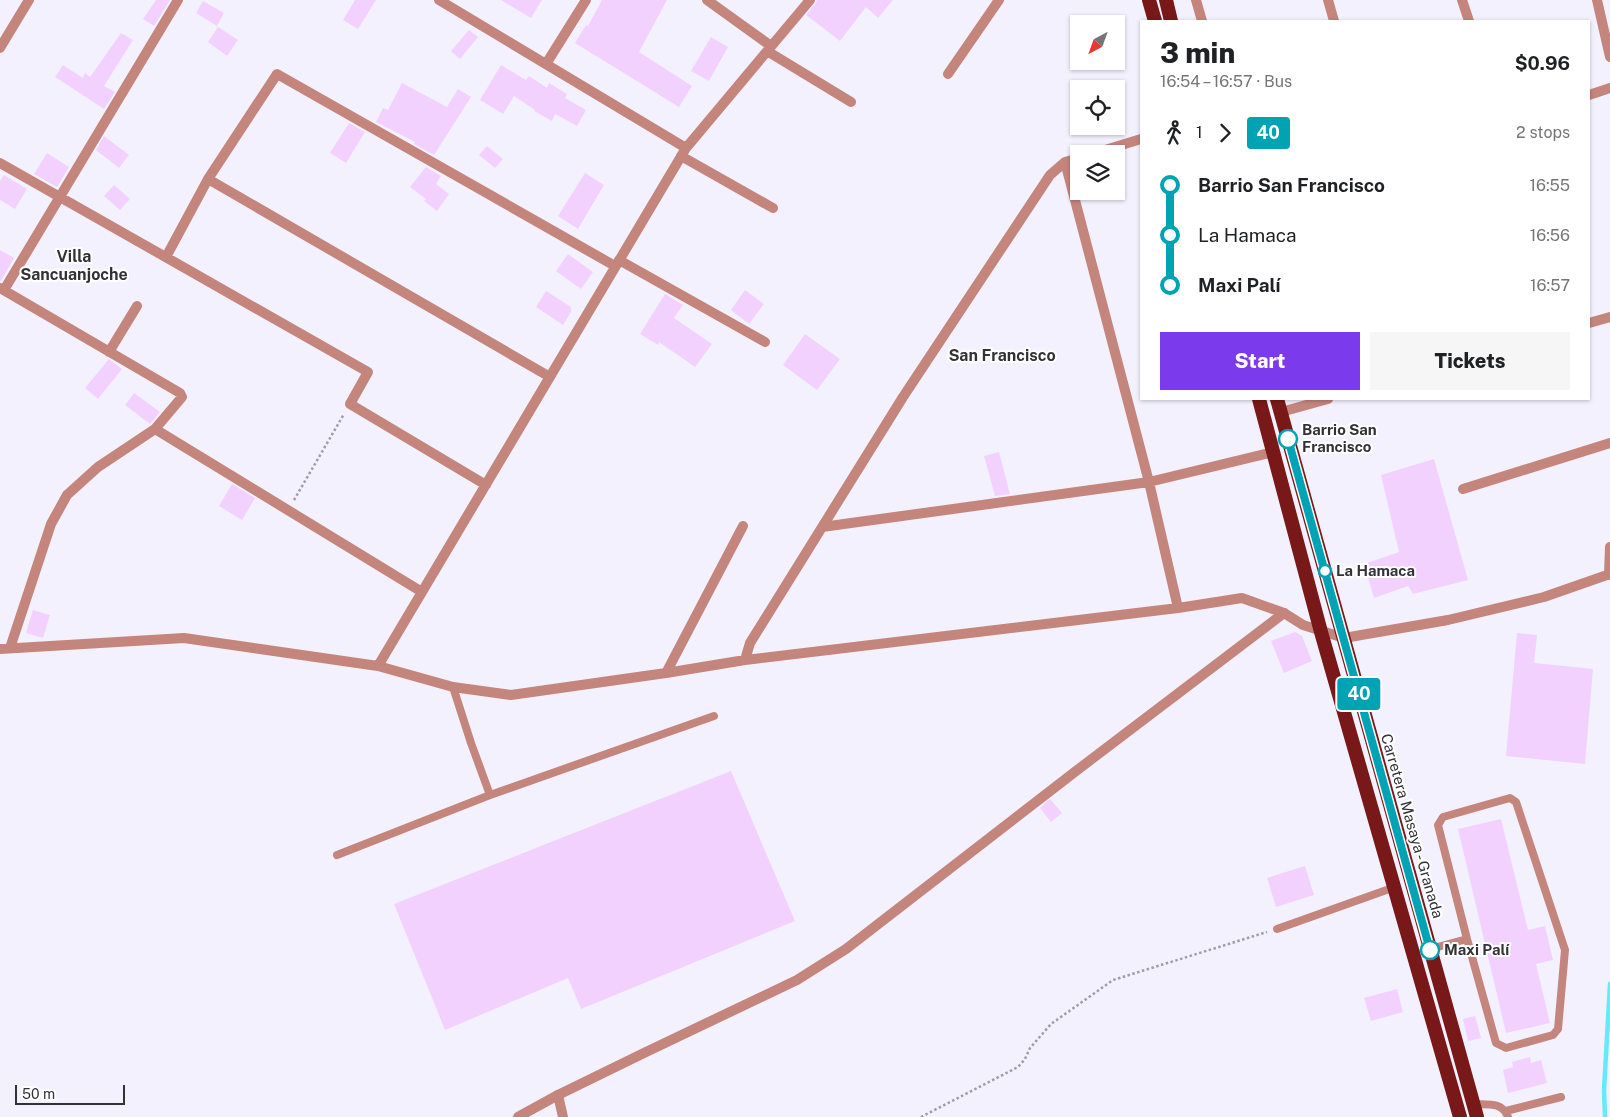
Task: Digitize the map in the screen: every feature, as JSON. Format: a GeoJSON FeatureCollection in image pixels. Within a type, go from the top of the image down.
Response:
{"type":"FeatureCollection","features":[{"type":"Feature","properties":{"kind":"highway"},"geometry":{"type":"LineString","coordinates":[[1149,0],[1155,20]]}},
{"type":"Feature","properties":{"kind":"highway"},"geometry":{"type":"LineString","coordinates":[[1166,0],[1171,20]]}},
{"type":"Feature","properties":{"kind":"highway"},"geometry":{"type":"LineString","coordinates":[[1259,400],[1322,632],[1460,1117]]}},
{"type":"Feature","properties":{"kind":"highway","name":"Carretera Masaya - Granada"},"geometry":{"type":"LineString","coordinates":[[1277,400],[1475,1111]]}},
{"type":"Feature","properties":{"kind":"street"},"geometry":{"type":"LineString","coordinates":[[0,48],[29,0]]}},
{"type":"Feature","properties":{"kind":"street"},"geometry":{"type":"LineString","coordinates":[[178,0],[2,289],[180,393],[182,397],[155,429],[98,467],[67,495],[51,524],[5,649],[184,638],[378,666],[452,687],[511,694],[666,673],[745,660],[1178,608],[1242,598],[1284,613],[1303,625],[1344,638],[1448,620],[1544,597],[1609,575],[1610,547]]}},
{"type":"Feature","properties":{"kind":"street"},"geometry":{"type":"LineString","coordinates":[[439,0],[546,64],[773,208]]}},
{"type":"Feature","properties":{"kind":"street"},"geometry":{"type":"LineString","coordinates":[[546,64],[586,0]]}},
{"type":"Feature","properties":{"kind":"street"},"geometry":{"type":"LineString","coordinates":[[707,0],[769,49],[851,102]]}},
{"type":"Feature","properties":{"kind":"street"},"geometry":{"type":"LineString","coordinates":[[378,666],[683,152],[810,0]]}},
{"type":"Feature","properties":{"kind":"street"},"geometry":{"type":"LineString","coordinates":[[948,74],[999,0]]}},
{"type":"Feature","properties":{"kind":"street"},"geometry":{"type":"LineString","coordinates":[[1196,0],[1202,20]]}},
{"type":"Feature","properties":{"kind":"street"},"geometry":{"type":"LineString","coordinates":[[1328,0],[1334,20]]}},
{"type":"Feature","properties":{"kind":"street"},"geometry":{"type":"LineString","coordinates":[[1462,0],[1469,20]]}},
{"type":"Feature","properties":{"kind":"street"},"geometry":{"type":"LineString","coordinates":[[1597,0],[1610,57]]}},
{"type":"Feature","properties":{"kind":"street"},"geometry":{"type":"LineString","coordinates":[[166,257],[208,179],[277,74],[617,263],[764,342]]}},
{"type":"Feature","properties":{"kind":"street"},"geometry":{"type":"LineString","coordinates":[[1590,95],[1610,88]]}},
{"type":"Feature","properties":{"kind":"street"},"geometry":{"type":"LineString","coordinates":[[1121,145],[1140,139]]}},
{"type":"Feature","properties":{"kind":"street"},"geometry":{"type":"LineString","coordinates":[[745,660],[750,643],[903,397],[1044,183],[1065,162],[1070,161]]}},
{"type":"Feature","properties":{"kind":"street"},"geometry":{"type":"LineString","coordinates":[[1065,162],[1149,482],[1178,608]]}},
{"type":"Feature","properties":{"kind":"street"},"geometry":{"type":"LineString","coordinates":[[0,163],[368,372],[350,404],[486,485]]}},
{"type":"Feature","properties":{"kind":"street"},"geometry":{"type":"LineString","coordinates":[[208,179],[550,376]]}},
{"type":"Feature","properties":{"kind":"street"},"geometry":{"type":"LineString","coordinates":[[109,352],[137,306]]}},
{"type":"Feature","properties":{"kind":"street"},"geometry":{"type":"LineString","coordinates":[[1590,323],[1610,317]]}},
{"type":"Feature","properties":{"kind":"street"},"geometry":{"type":"LineString","coordinates":[[1281,412],[1310,401]]}},
{"type":"Feature","properties":{"kind":"street"},"geometry":{"type":"LineString","coordinates":[[155,429],[422,592]]}},
{"type":"Feature","properties":{"kind":"street"},"geometry":{"type":"LineString","coordinates":[[1463,489],[1610,443]]}},
{"type":"Feature","properties":{"kind":"street"},"geometry":{"type":"LineString","coordinates":[[822,527],[1149,482],[1273,452]]}},
{"type":"Feature","properties":{"kind":"street"},"geometry":{"type":"LineString","coordinates":[[666,673],[744,526]]}},
{"type":"Feature","properties":{"kind":"street"},"geometry":{"type":"LineString","coordinates":[[518,1117],[558,1095],[797,980],[846,950],[1083,765],[1284,613]]}},
{"type":"Feature","properties":{"kind":"street"},"geometry":{"type":"LineString","coordinates":[[558,1095],[563,1117]]}},
{"type":"Feature","properties":{"kind":"lane"},"geometry":{"type":"LineString","coordinates":[[452,687],[490,795]]}},
{"type":"Feature","properties":{"kind":"lane"},"geometry":{"type":"LineString","coordinates":[[337,855],[490,795],[714,716]]}},
{"type":"Feature","properties":{"kind":"lane"},"geometry":{"type":"LineString","coordinates":[[1510,798],[1514,799],[1565,950],[1558,1029],[1553,1036],[1506,1048],[1496,1043],[1467,939],[1438,825],[1443,817],[1510,798]]}},
{"type":"Feature","properties":{"kind":"lane"},"geometry":{"type":"LineString","coordinates":[[1277,929],[1395,887]]}},
{"type":"Feature","properties":{"kind":"lane"},"geometry":{"type":"LineString","coordinates":[[1430,949],[1467,939]]}},
{"type":"Feature","properties":{"kind":"lane"},"geometry":{"type":"LineString","coordinates":[[1475,1111],[1496,1105],[1507,1114],[1562,1097]]}},
{"type":"Feature","properties":{"kind":"path"},"geometry":{"type":"LineString","coordinates":[[288,510],[350,404]]}},
{"type":"Feature","properties":{"kind":"path"},"geometry":{"type":"LineString","coordinates":[[921,1117],[1018,1068],[1030,1048],[1050,1024],[1113,980],[1277,929]]}},
{"type":"Feature","properties":{"kind":"building"},"geometry":{"type":"Polygon","coordinates":[[[156,0],[170,0],[154,26],[143,19],[156,0]]]}},
{"type":"Feature","properties":{"kind":"building"},"geometry":{"type":"Polygon","coordinates":[[[355,0],[376,0],[358,29],[343,20],[355,0]]]}},
{"type":"Feature","properties":{"kind":"building"},"geometry":{"type":"Polygon","coordinates":[[[501,0],[542,0],[531,18],[501,0]]]}},
{"type":"Feature","properties":{"kind":"building"},"geometry":{"type":"Polygon","coordinates":[[[602,0],[667,0],[639,52],[692,86],[679,107],[575,43],[586,25],[588,26],[602,0]]]}},
{"type":"Feature","properties":{"kind":"building"},"geometry":{"type":"Polygon","coordinates":[[[817,0],[893,0],[878,18],[866,7],[840,41],[806,15],[817,0]]]}},
{"type":"Feature","properties":{"kind":"building"},"geometry":{"type":"Polygon","coordinates":[[[203,1],[224,13],[217,26],[196,13],[203,1]]]}},
{"type":"Feature","properties":{"kind":"building"},"geometry":{"type":"Polygon","coordinates":[[[218,27],[238,40],[227,56],[208,42],[218,27]]]}},
{"type":"Feature","properties":{"kind":"building"},"geometry":{"type":"Polygon","coordinates":[[[469,30],[478,37],[460,59],[451,51],[469,30]]]}},
{"type":"Feature","properties":{"kind":"building"},"geometry":{"type":"Polygon","coordinates":[[[121,33],[133,40],[104,86],[115,92],[104,109],[55,77],[63,65],[83,78],[85,73],[90,77],[121,33]]]}},
{"type":"Feature","properties":{"kind":"building"},"geometry":{"type":"Polygon","coordinates":[[[711,37],[728,47],[709,81],[691,71],[711,37]]]}},
{"type":"Feature","properties":{"kind":"building"},"geometry":{"type":"Polygon","coordinates":[[[501,65],[526,80],[529,76],[547,88],[549,83],[567,94],[565,98],[586,110],[577,126],[555,114],[552,121],[534,111],[514,96],[503,114],[480,100],[501,65]]]}},
{"type":"Feature","properties":{"kind":"building"},"geometry":{"type":"Polygon","coordinates":[[[402,83],[447,107],[458,89],[471,97],[434,155],[414,144],[415,142],[376,122],[383,108],[388,110],[402,83]]]}},
{"type":"Feature","properties":{"kind":"building"},"geometry":{"type":"Polygon","coordinates":[[[349,123],[365,132],[346,163],[330,153],[349,123]]]}},
{"type":"Feature","properties":{"kind":"building"},"geometry":{"type":"Polygon","coordinates":[[[104,136],[129,155],[119,168],[96,150],[104,136]]]}},
{"type":"Feature","properties":{"kind":"building"},"geometry":{"type":"Polygon","coordinates":[[[487,146],[503,159],[495,168],[479,155],[487,146]]]}},
{"type":"Feature","properties":{"kind":"building"},"geometry":{"type":"Polygon","coordinates":[[[47,153],[69,167],[57,187],[34,174],[47,153]]]}},
{"type":"Feature","properties":{"kind":"building"},"geometry":{"type":"Polygon","coordinates":[[[426,167],[441,176],[436,184],[449,194],[437,211],[424,201],[426,199],[410,187],[426,167]]]}},
{"type":"Feature","properties":{"kind":"building"},"geometry":{"type":"Polygon","coordinates":[[[585,173],[604,185],[578,229],[558,216],[585,173]]]}},
{"type":"Feature","properties":{"kind":"building"},"geometry":{"type":"Polygon","coordinates":[[[4,175],[27,189],[15,209],[0,200],[0,181],[4,175]]]}},
{"type":"Feature","properties":{"kind":"building"},"geometry":{"type":"Polygon","coordinates":[[[114,185],[130,199],[120,210],[104,196],[114,185]]]}},
{"type":"Feature","properties":{"kind":"building"},"geometry":{"type":"Polygon","coordinates":[[[0,250],[14,258],[1,281],[0,281],[0,250]]]}},
{"type":"Feature","properties":{"kind":"building"},"geometry":{"type":"Polygon","coordinates":[[[568,254],[593,272],[581,289],[556,271],[568,254]]]}},
{"type":"Feature","properties":{"kind":"building"},"geometry":{"type":"Polygon","coordinates":[[[745,290],[764,304],[749,324],[731,310],[745,290]]]}},
{"type":"Feature","properties":{"kind":"building"},"geometry":{"type":"Polygon","coordinates":[[[546,291],[571,307],[571,312],[563,325],[536,307],[546,291]]]}},
{"type":"Feature","properties":{"kind":"building"},"geometry":{"type":"Polygon","coordinates":[[[665,294],[683,305],[674,318],[712,344],[695,367],[659,342],[658,345],[640,334],[665,294]]]}},
{"type":"Feature","properties":{"kind":"building"},"geometry":{"type":"Polygon","coordinates":[[[805,334],[840,359],[817,390],[783,365],[805,334]]]}},
{"type":"Feature","properties":{"kind":"building"},"geometry":{"type":"Polygon","coordinates":[[[109,359],[122,369],[98,399],[85,388],[109,359]]]}},
{"type":"Feature","properties":{"kind":"building"},"geometry":{"type":"Polygon","coordinates":[[[134,393],[160,412],[150,424],[125,405],[134,393]]]}},
{"type":"Feature","properties":{"kind":"building"},"geometry":{"type":"Polygon","coordinates":[[[999,452],[1010,494],[995,496],[984,456],[999,452]]]}},
{"type":"Feature","properties":{"kind":"building"},"geometry":{"type":"Polygon","coordinates":[[[1434,459],[1468,580],[1413,594],[1408,586],[1374,598],[1364,564],[1399,552],[1381,475],[1434,459]]]}},
{"type":"Feature","properties":{"kind":"building"},"geometry":{"type":"Polygon","coordinates":[[[232,484],[255,498],[242,520],[219,506],[232,484]]]}},
{"type":"Feature","properties":{"kind":"building"},"geometry":{"type":"Polygon","coordinates":[[[33,610],[50,615],[43,638],[26,633],[33,610]]]}},
{"type":"Feature","properties":{"kind":"building"},"geometry":{"type":"Polygon","coordinates":[[[1295,632],[1302,636],[1312,661],[1284,673],[1271,641],[1295,632]]]}},
{"type":"Feature","properties":{"kind":"building"},"geometry":{"type":"Polygon","coordinates":[[[1517,633],[1537,635],[1534,663],[1593,669],[1585,764],[1506,756],[1517,633]]]}},
{"type":"Feature","properties":{"kind":"building"},"geometry":{"type":"Polygon","coordinates":[[[731,771],[795,921],[581,1009],[568,978],[445,1030],[394,904],[731,771]]]}},
{"type":"Feature","properties":{"kind":"building"},"geometry":{"type":"Polygon","coordinates":[[[1050,799],[1062,813],[1051,822],[1040,808],[1050,799]]]}},
{"type":"Feature","properties":{"kind":"building"},"geometry":{"type":"Polygon","coordinates":[[[1501,819],[1528,930],[1545,926],[1553,960],[1536,964],[1550,1023],[1506,1033],[1458,829],[1501,819]]]}},
{"type":"Feature","properties":{"kind":"building"},"geometry":{"type":"Polygon","coordinates":[[[1305,866],[1314,895],[1276,907],[1267,878],[1305,866]]]}},
{"type":"Feature","properties":{"kind":"building"},"geometry":{"type":"Polygon","coordinates":[[[1397,989],[1403,1012],[1371,1021],[1364,998],[1397,989]]]}},
{"type":"Feature","properties":{"kind":"building"},"geometry":{"type":"Polygon","coordinates":[[[1475,1016],[1481,1038],[1468,1041],[1463,1019],[1475,1016]]]}},
{"type":"Feature","properties":{"kind":"building"},"geometry":{"type":"Polygon","coordinates":[[[1530,1057],[1531,1063],[1541,1060],[1547,1083],[1508,1093],[1503,1070],[1513,1067],[1512,1062],[1530,1057]]]}},
{"type":"Feature","properties":{"kind":"waterway"},"geometry":{"type":"LineString","coordinates":[[1605,1117],[1604,1090],[1610,984]]}},
{"type":"Feature","properties":{"kind":"bus line","name":"40"},"geometry":{"type":"LineString","coordinates":[[1288,439],[1430,950]]}},
{"type":"Feature","properties":{"kind":"place","name":"Barrio San Francisco"},"geometry":{"type":"Point","coordinates":[1288,439]}},
{"type":"Feature","properties":{"kind":"place","name":"La Hamaca"},"geometry":{"type":"Point","coordinates":[1325,571]}},
{"type":"Feature","properties":{"kind":"place","name":"Maxi Palí"},"geometry":{"type":"Point","coordinates":[1430,950]}},
{"type":"Feature","properties":{"kind":"district","name":"Villa Sancuanjoche"},"geometry":{"type":"Point","coordinates":[74,265]}},
{"type":"Feature","properties":{"kind":"district","name":"San Francisco"},"geometry":{"type":"Point","coordinates":[1002,355]}}]}
